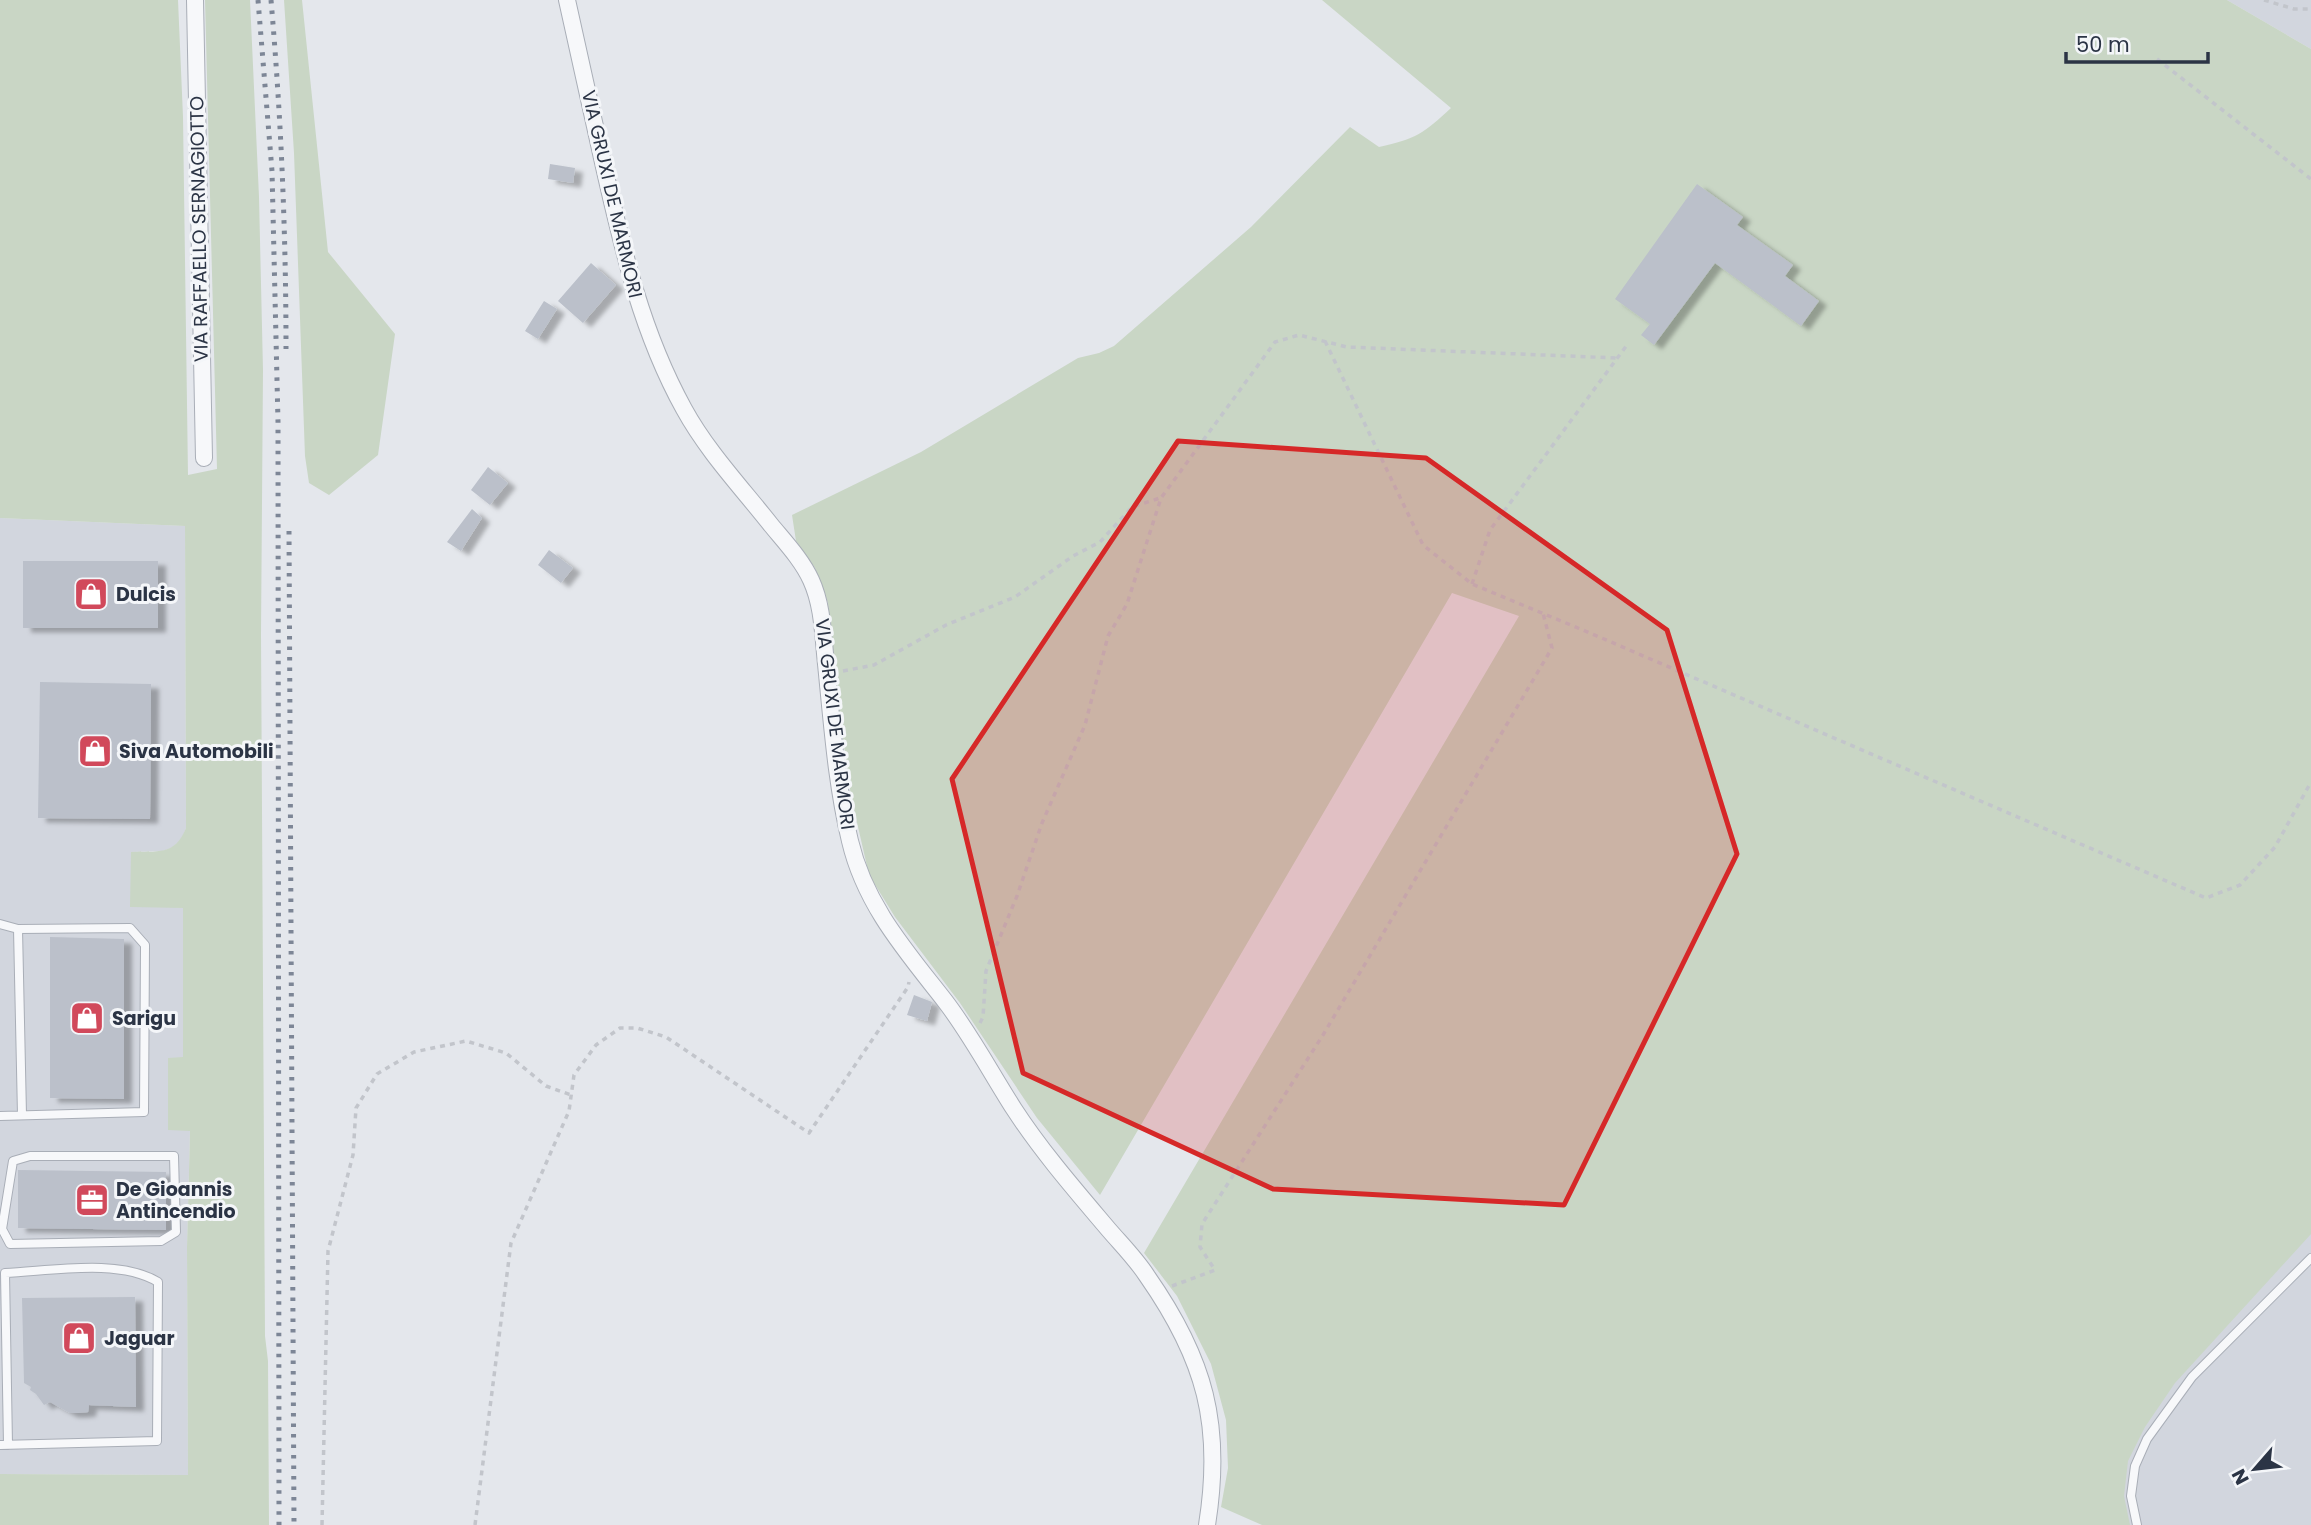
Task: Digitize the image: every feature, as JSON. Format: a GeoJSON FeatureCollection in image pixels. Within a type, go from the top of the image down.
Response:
{"type":"FeatureCollection","features":[{"type":"Feature","properties":{"kind":"street","name":"VIA RAFFAELLO SERNAGIOTTO"},"geometry":{"type":"LineString","coordinates":[[195,0],[204,458]]}},
{"type":"Feature","properties":{"kind":"street","name":"VIA GRUXI DE MARMORI"},"geometry":{"type":"LineString","coordinates":[[567,0],[620,240],[634,294],[658,359],[685,412],[705,442],[788,546],[810,579],[819,605],[837,772],[850,843],[863,884],[884,921],[946,1002],[1016,1112],[1053,1162],[1146,1273],[1178,1326],[1202,1378],[1214,1451],[1207,1525]]}},
{"type":"Feature","properties":{"kind":"lane"},"geometry":{"type":"LineString","coordinates":[[0,924],[18,929],[130,928],[145,945],[144,1112],[0,1116]]}},
{"type":"Feature","properties":{"kind":"lane"},"geometry":{"type":"LineString","coordinates":[[18,929],[22,1115]]}},
{"type":"Feature","properties":{"kind":"lane"},"geometry":{"type":"LineString","coordinates":[[30,1156],[174,1156],[176,1232],[161,1241],[10,1244],[1,1229],[13,1161],[30,1156]]}},
{"type":"Feature","properties":{"kind":"lane"},"geometry":{"type":"LineString","coordinates":[[2137,1525],[2131,1496],[2135,1466],[2147,1439],[2192,1377],[2311,1258]]}},
{"type":"Feature","properties":{"kind":"lane"},"geometry":{"type":"LineString","coordinates":[[116,1267],[145,1274],[158,1282],[157,1441],[4,1445],[5,1273],[116,1267]]}},
{"type":"Feature","properties":{"kind":"path"},"geometry":{"type":"LineString","coordinates":[[2264,0],[2294,9],[2311,9]]}},
{"type":"Feature","properties":{"kind":"path"},"geometry":{"type":"LineString","coordinates":[[2157,59],[2311,179]]}},
{"type":"Feature","properties":{"kind":"path"},"geometry":{"type":"LineString","coordinates":[[972,1041],[982,1017],[986,971],[1017,896],[1042,822],[1085,725],[1108,636],[1127,604],[1161,498],[1275,342],[1299,335],[1347,346],[1617,358]]}},
{"type":"Feature","properties":{"kind":"path"},"geometry":{"type":"LineString","coordinates":[[1325,341],[1423,545],[1472,584],[2206,898],[2240,885],[2275,847],[2311,782]]}},
{"type":"Feature","properties":{"kind":"path"},"geometry":{"type":"LineString","coordinates":[[1472,584],[1490,530],[1627,345]]}},
{"type":"Feature","properties":{"kind":"path"},"geometry":{"type":"LineString","coordinates":[[827,673],[874,665],[946,625],[1015,597],[1073,556],[1100,542],[1132,507],[1161,498]]}},
{"type":"Feature","properties":{"kind":"path"},"geometry":{"type":"LineString","coordinates":[[1157,1291],[1215,1270],[1200,1247],[1202,1224],[1323,1035],[1552,648],[1543,613]]}},
{"type":"Feature","properties":{"kind":"path"},"geometry":{"type":"LineString","coordinates":[[475,1525],[511,1243],[569,1111],[574,1075],[596,1045],[620,1028],[637,1028],[666,1037],[809,1133],[908,987],[914,963]]}},
{"type":"Feature","properties":{"kind":"path"},"geometry":{"type":"LineString","coordinates":[[323,1525],[328,1251],[353,1155],[355,1108],[377,1074],[414,1052],[466,1041],[506,1053],[546,1086],[572,1095]]}},
{"type":"Feature","properties":{"kind":"highlighted area"},"geometry":{"type":"Polygon","coordinates":[[[1178,441],[1426,458],[1667,630],[1737,854],[1564,1205],[1273,1189],[1023,1073],[952,779],[1178,441]]]}},
{"type":"Feature","properties":{"kind":"shaded area"},"geometry":{"type":"Polygon","coordinates":[[[2227,0],[2311,0],[2311,49],[2227,0]]]}},
{"type":"Feature","properties":{"kind":"shaded area"},"geometry":{"type":"Polygon","coordinates":[[[0,518],[185,526],[186,828],[182,839],[173,847],[163,851],[131,852],[174,907],[183,908],[183,1058],[168,1059],[168,1129],[190,1130],[187,1247],[188,1475],[0,1474],[0,518]]]}},
{"type":"Feature","properties":{"kind":"shaded area"},"geometry":{"type":"Polygon","coordinates":[[[2311,1221],[2311,1525],[1851,1525],[2311,1221]]]}},
{"type":"Feature","properties":{"kind":"green space"},"geometry":{"type":"Polygon","coordinates":[[[0,0],[178,0],[183,117],[188,475],[217,469],[205,0],[250,0],[263,370],[261,635],[265,1336],[268,1361],[269,1525],[0,1525],[0,1474],[188,1475],[187,1247],[190,1131],[168,1130],[168,1058],[183,1057],[183,908],[130,907],[131,852],[171,848],[182,837],[186,828],[185,526],[0,518],[0,0]]]}},
{"type":"Feature","properties":{"kind":"green space"},"geometry":{"type":"Polygon","coordinates":[[[284,0],[302,0],[328,252],[395,334],[378,455],[329,495],[309,483],[305,456],[294,153],[284,0]]]}},
{"type":"Feature","properties":{"kind":"green space"},"geometry":{"type":"Polygon","coordinates":[[[1322,0],[2227,0],[2311,49],[2311,1234],[2175,1383],[2145,1427],[2128,1461],[2124,1496],[2130,1525],[1262,1525],[1221,1507],[1228,1468],[1226,1420],[1211,1364],[1177,1296],[1144,1253],[1519,616],[1452,593],[1100,1195],[1037,1118],[960,1003],[895,917],[869,875],[851,796],[830,647],[828,603],[815,568],[796,541],[792,515],[921,452],[1078,358],[1114,346],[1251,227],[1350,127],[1379,147],[1419,134],[1451,108],[1322,0]]]}},
{"type":"Feature","properties":{"kind":"building"},"geometry":{"type":"Polygon","coordinates":[[[550,164],[575,168],[573,183],[548,179],[550,164]]]}},
{"type":"Feature","properties":{"kind":"building"},"geometry":{"type":"Polygon","coordinates":[[[1697,184],[1743,217],[1737,225],[1793,265],[1785,276],[1819,301],[1801,326],[1715,263],[1654,345],[1641,335],[1650,324],[1615,299],[1697,184]]]}},
{"type":"Feature","properties":{"kind":"building"},"geometry":{"type":"Polygon","coordinates":[[[591,263],[616,285],[583,323],[558,301],[591,263]]]}},
{"type":"Feature","properties":{"kind":"building"},"geometry":{"type":"Polygon","coordinates":[[[544,301],[557,309],[538,339],[525,331],[544,301]]]}},
{"type":"Feature","properties":{"kind":"building"},"geometry":{"type":"Polygon","coordinates":[[[488,467],[508,483],[490,505],[471,490],[488,467]]]}},
{"type":"Feature","properties":{"kind":"building"},"geometry":{"type":"Polygon","coordinates":[[[472,509],[482,518],[461,551],[447,542],[472,509]]]}},
{"type":"Feature","properties":{"kind":"building"},"geometry":{"type":"Polygon","coordinates":[[[549,550],[573,568],[561,583],[538,565],[549,550]]]}},
{"type":"Feature","properties":{"kind":"building","name":"Dulcis"},"geometry":{"type":"Polygon","coordinates":[[[23,561],[158,561],[158,628],[23,628],[23,561]]]}},
{"type":"Feature","properties":{"kind":"building","name":"Siva Automobili"},"geometry":{"type":"Polygon","coordinates":[[[40,682],[151,684],[150,819],[38,818],[40,682]]]}},
{"type":"Feature","properties":{"kind":"building","name":"Sarigu"},"geometry":{"type":"Polygon","coordinates":[[[50,937],[124,939],[124,1099],[50,1098],[50,937]]]}},
{"type":"Feature","properties":{"kind":"building"},"geometry":{"type":"Polygon","coordinates":[[[914,995],[932,1002],[927,1021],[907,1015],[914,995]]]}},
{"type":"Feature","properties":{"kind":"building","name":"De Gioannis Antincendio"},"geometry":{"type":"Polygon","coordinates":[[[18,1170],[166,1172],[166,1230],[18,1228],[18,1170]]]}},
{"type":"Feature","properties":{"kind":"building","name":"Jaguar"},"geometry":{"type":"Polygon","coordinates":[[[135,1297],[136,1407],[89,1405],[88,1412],[70,1413],[50,1402],[44,1405],[30,1390],[31,1387],[24,1383],[22,1298],[135,1297]]]}},
{"type":"Feature","properties":{"kind":"railway"},"geometry":{"type":"LineString","coordinates":[[258,0],[272,171],[278,422],[279,1525]]}},
{"type":"Feature","properties":{"kind":"railway"},"geometry":{"type":"LineString","coordinates":[[271,0],[282,174],[286,349]]}},
{"type":"Feature","properties":{"kind":"railway"},"geometry":{"type":"LineString","coordinates":[[289,531],[294,1525]]}},
{"type":"Feature","properties":{"kind":"place","name":"Dulcis"},"geometry":{"type":"Point","coordinates":[91,594]}},
{"type":"Feature","properties":{"kind":"place","name":"Siva Automobili"},"geometry":{"type":"Point","coordinates":[95,751]}},
{"type":"Feature","properties":{"kind":"place","name":"Sarigu"},"geometry":{"type":"Point","coordinates":[87,1018]}},
{"type":"Feature","properties":{"kind":"place","name":"De Gioannis Antincendio"},"geometry":{"type":"Point","coordinates":[92,1200]}},
{"type":"Feature","properties":{"kind":"place","name":"Jaguar"},"geometry":{"type":"Point","coordinates":[79,1338]}}]}
